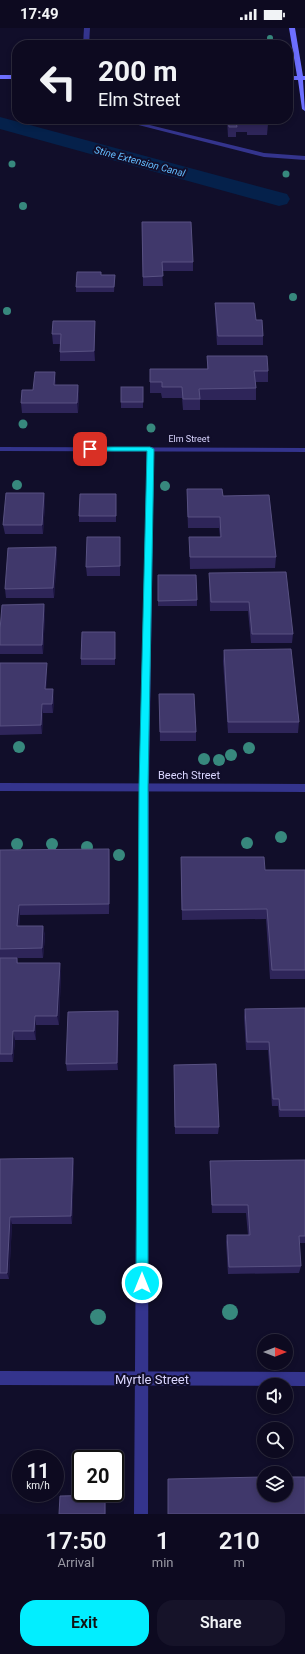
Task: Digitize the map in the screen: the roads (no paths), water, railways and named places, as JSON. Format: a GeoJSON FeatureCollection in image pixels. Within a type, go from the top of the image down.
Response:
{"type":"FeatureCollection","features":[{"type":"Feature","properties":{"kind":"street"},"geometry":{"type":"LineString","coordinates":[[86,40],[87,28]]}},
{"type":"Feature","properties":{"kind":"street"},"geometry":{"type":"LineString","coordinates":[[292,28],[302,78],[305,109]]}},
{"type":"Feature","properties":{"kind":"street"},"geometry":{"type":"LineString","coordinates":[[0,77],[12,77]]}},
{"type":"Feature","properties":{"kind":"street"},"geometry":{"type":"LineString","coordinates":[[138,124],[264,155],[305,158]]}},
{"type":"Feature","properties":{"kind":"street","name":"Elm Street"},"geometry":{"type":"LineString","coordinates":[[0,449],[305,450]]}},
{"type":"Feature","properties":{"kind":"street"},"geometry":{"type":"LineString","coordinates":[[140,1514],[142,1379],[144,787],[150,449]]}},
{"type":"Feature","properties":{"kind":"street","name":"Beech Street"},"geometry":{"type":"LineString","coordinates":[[0,787],[305,788]]}},
{"type":"Feature","properties":{"kind":"street","name":"Myrtle Street"},"geometry":{"type":"LineString","coordinates":[[0,1378],[305,1379]]}},
{"type":"Feature","properties":{"kind":"waterway","name":"Stine Extension Canal"},"geometry":{"type":"LineString","coordinates":[[0,123],[279,199]]}}]}
